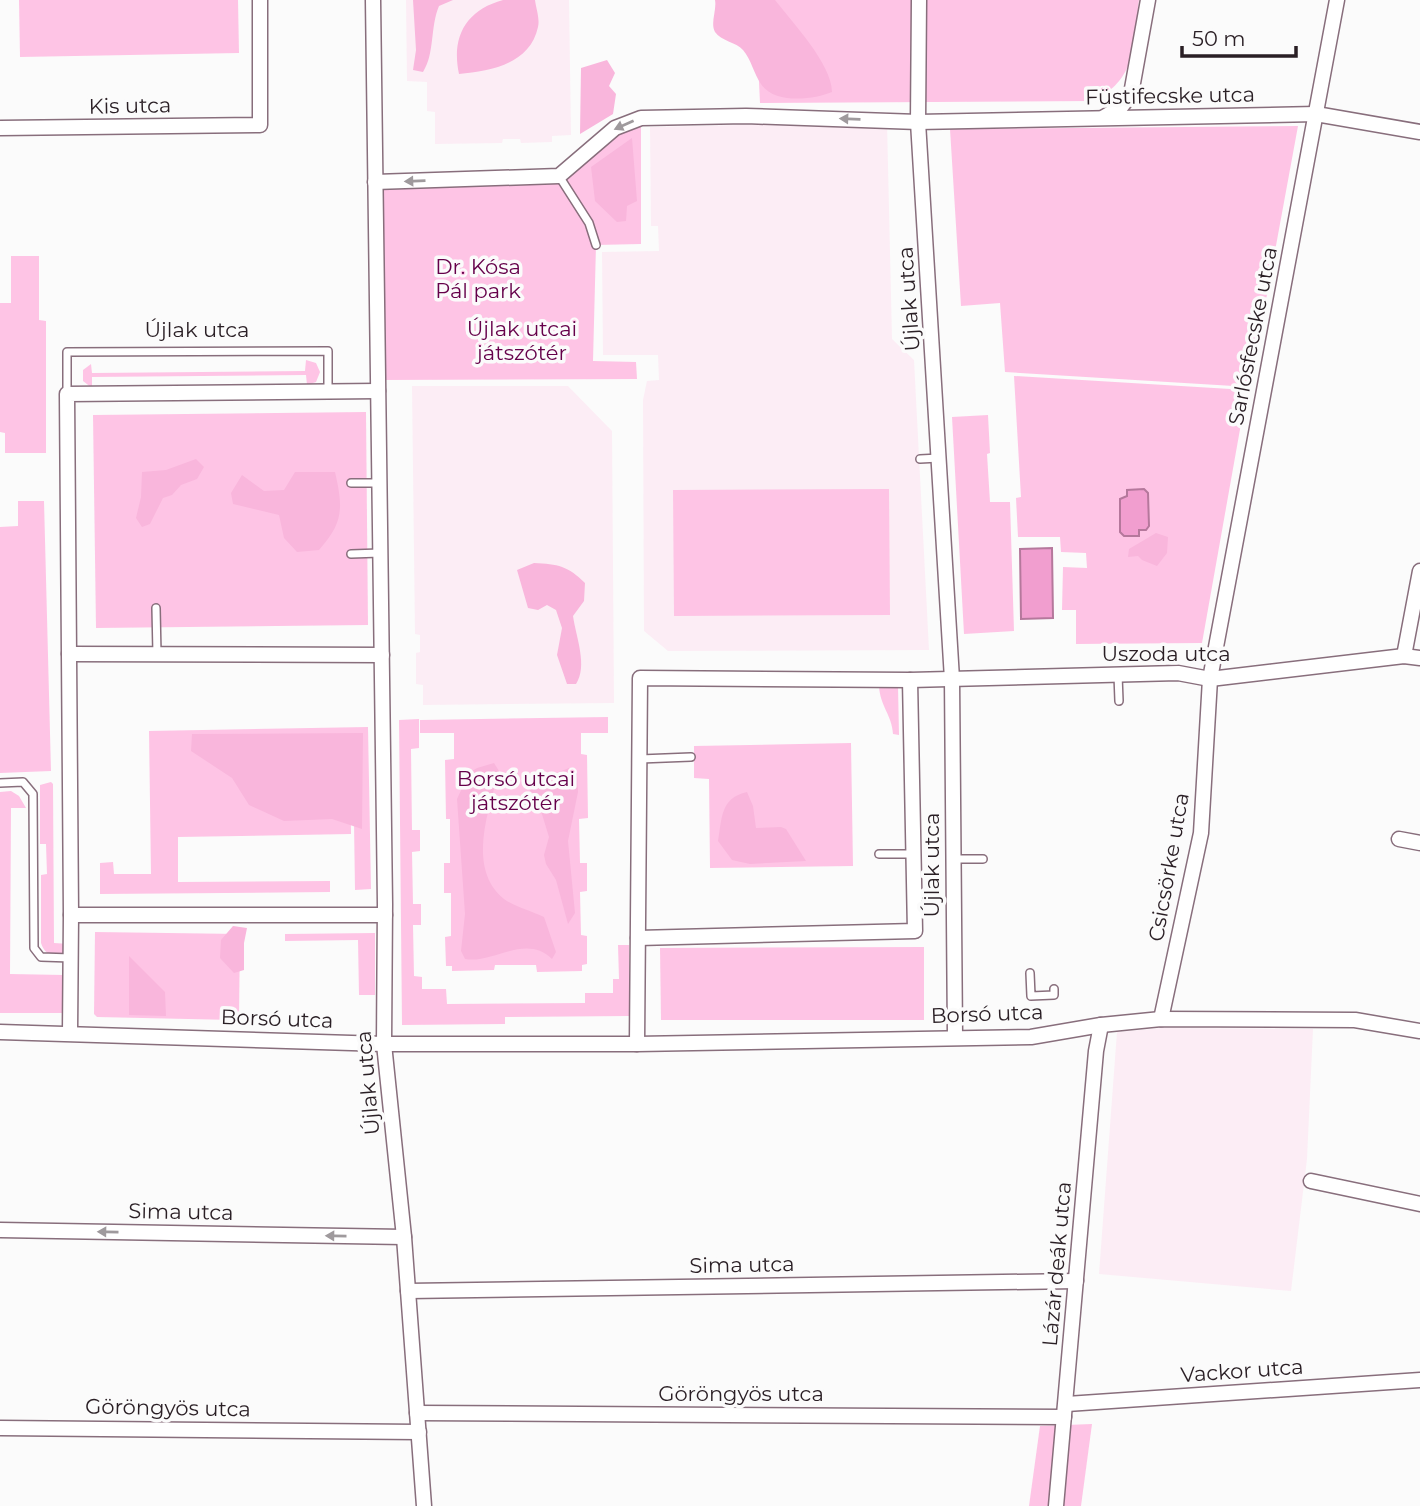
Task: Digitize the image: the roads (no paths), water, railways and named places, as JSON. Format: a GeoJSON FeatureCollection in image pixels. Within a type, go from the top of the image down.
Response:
{"type":"FeatureCollection","features":[{"type":"Feature","properties":{"kind":"street","name":"Kis utca"},"geometry":{"type":"LineString","coordinates":[[0,128],[260,125],[260,0]]}},
{"type":"Feature","properties":{"kind":"street","name":"Újlak utca"},"geometry":{"type":"LineString","coordinates":[[373,0],[385,915],[384,1044],[404,1237],[424,1506]]}},
{"type":"Feature","properties":{"kind":"street","name":"Újlak utca"},"geometry":{"type":"LineString","coordinates":[[919,0],[918,122],[952,679],[955,1037]]}},
{"type":"Feature","properties":{"kind":"street"},"geometry":{"type":"LineString","coordinates":[[1101,119],[1121,107],[1131,94],[1148,0]]}},
{"type":"Feature","properties":{"kind":"street","name":"Sarlósfecske utca"},"geometry":{"type":"LineString","coordinates":[[1210,679],[1337,0]]}},
{"type":"Feature","properties":{"kind":"street","name":"Füstifecske utca"},"geometry":{"type":"LineString","coordinates":[[918,122],[1316,114],[1420,132]]}},
{"type":"Feature","properties":{"kind":"street"},"geometry":{"type":"LineString","coordinates":[[375,182],[559,176],[615,128],[641,118],[746,116],[918,122]]}},
{"type":"Feature","properties":{"kind":"street"},"geometry":{"type":"LineString","coordinates":[[68,394],[378,391]]}},
{"type":"Feature","properties":{"kind":"street","name":"Újlak utca"},"geometry":{"type":"LineString","coordinates":[[68,394],[70,1033]]}},
{"type":"Feature","properties":{"kind":"street"},"geometry":{"type":"LineString","coordinates":[[1404,656],[1420,571]]}},
{"type":"Feature","properties":{"kind":"street"},"geometry":{"type":"LineString","coordinates":[[69,654],[382,654]]}},
{"type":"Feature","properties":{"kind":"street","name":"Uszoda utca"},"geometry":{"type":"LineString","coordinates":[[952,679],[1178,673],[1210,679],[1404,656],[1420,659]]}},
{"type":"Feature","properties":{"kind":"street"},"geometry":{"type":"LineString","coordinates":[[636,1044],[640,678],[952,679]]}},
{"type":"Feature","properties":{"kind":"street","name":"Csicsörke utca"},"geometry":{"type":"LineString","coordinates":[[1161,1019],[1201,834],[1199,804],[1210,679]]}},
{"type":"Feature","properties":{"kind":"street"},"geometry":{"type":"LineString","coordinates":[[638,938],[915,931],[910,680]]}},
{"type":"Feature","properties":{"kind":"street"},"geometry":{"type":"LineString","coordinates":[[1399,839],[1420,843]]}},
{"type":"Feature","properties":{"kind":"street"},"geometry":{"type":"LineString","coordinates":[[71,915],[385,915]]}},
{"type":"Feature","properties":{"kind":"street","name":"Borsó utca"},"geometry":{"type":"LineString","coordinates":[[0,1032],[384,1044],[636,1044],[1031,1037],[1161,1019],[1355,1020],[1420,1031]]}},
{"type":"Feature","properties":{"kind":"street","name":"Lázár deák utca"},"geometry":{"type":"LineString","coordinates":[[1056,1506],[1096,1051],[1101,1026]]}},
{"type":"Feature","properties":{"kind":"street"},"geometry":{"type":"LineString","coordinates":[[1311,1181],[1420,1204]]}},
{"type":"Feature","properties":{"kind":"street","name":"Sima utca"},"geometry":{"type":"LineString","coordinates":[[0,1230],[404,1237]]}},
{"type":"Feature","properties":{"kind":"street","name":"Sima utca"},"geometry":{"type":"LineString","coordinates":[[408,1291],[1076,1281]]}},
{"type":"Feature","properties":{"kind":"street","name":"Vackor utca"},"geometry":{"type":"LineString","coordinates":[[1065,1411],[1420,1380]]}},
{"type":"Feature","properties":{"kind":"street","name":"Göröngyös utca"},"geometry":{"type":"LineString","coordinates":[[417,1413],[1065,1411]]}},
{"type":"Feature","properties":{"kind":"street","name":"Göröngyös utca"},"geometry":{"type":"LineString","coordinates":[[0,1428],[419,1432]]}},
{"type":"Feature","properties":{"kind":"lane"},"geometry":{"type":"LineString","coordinates":[[559,176],[589,223],[596,245]]}},
{"type":"Feature","properties":{"kind":"lane","name":"Újlak utca"},"geometry":{"type":"LineString","coordinates":[[68,394],[67,352],[328,351],[328,391]]}},
{"type":"Feature","properties":{"kind":"lane"},"geometry":{"type":"LineString","coordinates":[[919,459],[939,458]]}},
{"type":"Feature","properties":{"kind":"lane"},"geometry":{"type":"LineString","coordinates":[[351,483],[379,483]]}},
{"type":"Feature","properties":{"kind":"lane"},"geometry":{"type":"LineString","coordinates":[[351,554],[380,553]]}},
{"type":"Feature","properties":{"kind":"lane"},"geometry":{"type":"LineString","coordinates":[[156,608],[157,654]]}},
{"type":"Feature","properties":{"kind":"lane"},"geometry":{"type":"LineString","coordinates":[[1118,675],[1119,701]]}},
{"type":"Feature","properties":{"kind":"lane"},"geometry":{"type":"LineString","coordinates":[[640,759],[691,757]]}},
{"type":"Feature","properties":{"kind":"lane"},"geometry":{"type":"LineString","coordinates":[[0,783],[23,782],[33,794],[34,948],[41,957],[71,958]]}},
{"type":"Feature","properties":{"kind":"lane"},"geometry":{"type":"LineString","coordinates":[[879,855],[914,855]]}},
{"type":"Feature","properties":{"kind":"lane"},"geometry":{"type":"LineString","coordinates":[[953,859],[983,859]]}},
{"type":"Feature","properties":{"kind":"lane"},"geometry":{"type":"LineString","coordinates":[[1030,973],[1031,996],[1055,995],[1054,989]]}},
{"type":"Feature","properties":{"kind":"park label","name":"Dr. Kósa Pál park"},"geometry":{"type":"Point","coordinates":[478,279]}},
{"type":"Feature","properties":{"kind":"park label","name":"Újlak utcai játszótér"},"geometry":{"type":"Point","coordinates":[522,341]}},
{"type":"Feature","properties":{"kind":"park label","name":"Borsó utcai játszótér"},"geometry":{"type":"Point","coordinates":[516,791]}}]}
